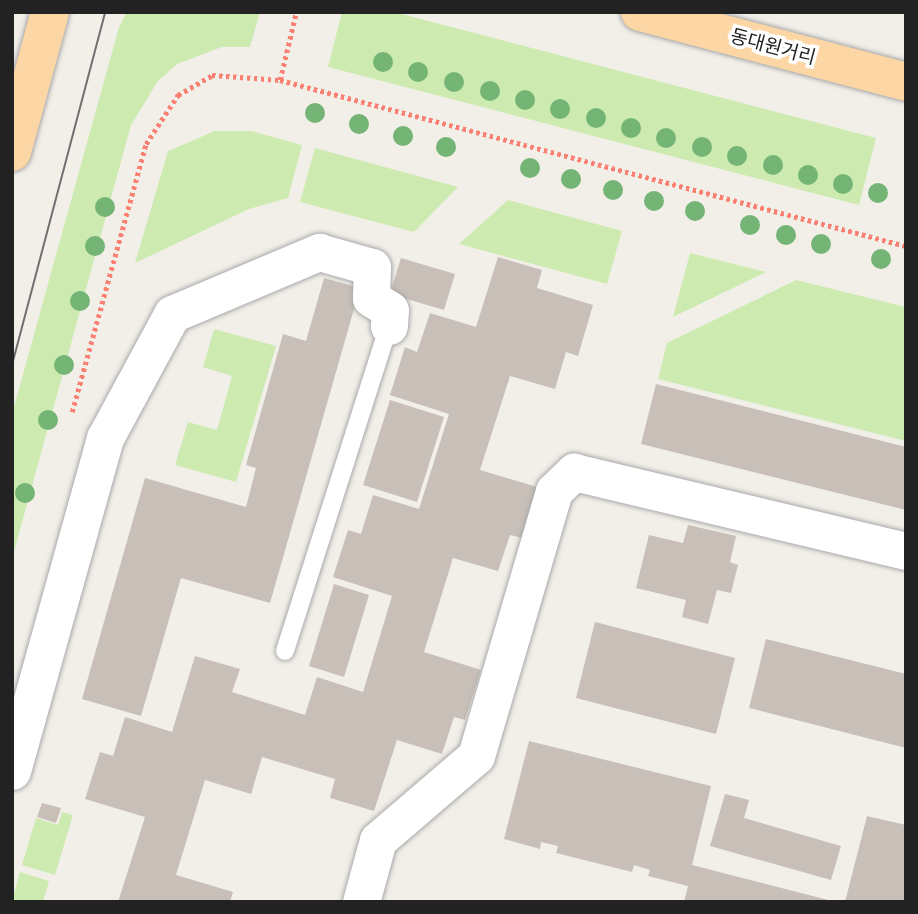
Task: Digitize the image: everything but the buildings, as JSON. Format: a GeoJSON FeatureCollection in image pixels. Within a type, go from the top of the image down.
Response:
{"type":"FeatureCollection","features":[{"type":"Feature","properties":{"kind":"main road"},"geometry":{"type":"LineString","coordinates":[[12,152],[50,12]]}},
{"type":"Feature","properties":{"kind":"main road","name":"동대원거리"},"geometry":{"type":"LineString","coordinates":[[640,12],[906,82]]}},
{"type":"Feature","properties":{"kind":"street"},"geometry":{"type":"LineString","coordinates":[[12,771],[105,438],[172,314],[319,252],[372,267],[372,298],[390,310],[389,326]]}},
{"type":"Feature","properties":{"kind":"street"},"geometry":{"type":"LineString","coordinates":[[361,902],[378,840],[476,756],[554,491],[574,472],[906,551]]}},
{"type":"Feature","properties":{"kind":"lane"},"geometry":{"type":"LineString","coordinates":[[285,651],[389,326]]}},
{"type":"Feature","properties":{"kind":"path"},"geometry":{"type":"LineString","coordinates":[[280,80],[296,12]]}},
{"type":"Feature","properties":{"kind":"path"},"geometry":{"type":"LineString","coordinates":[[72,414],[146,144],[178,95],[212,75],[280,80],[906,246]]}},
{"type":"Feature","properties":{"kind":"green space"},"geometry":{"type":"Polygon","coordinates":[[[127,12],[260,12],[250,47],[222,47],[177,64],[158,81],[131,125],[12,559],[12,414],[119,27],[127,12]]]}},
{"type":"Feature","properties":{"kind":"green space"},"geometry":{"type":"Polygon","coordinates":[[[342,12],[394,12],[876,138],[859,205],[328,67],[342,12]]]}},
{"type":"Feature","properties":{"kind":"green space"},"geometry":{"type":"Polygon","coordinates":[[[215,131],[251,131],[302,145],[288,198],[249,209],[135,263],[168,151],[215,131]]]}},
{"type":"Feature","properties":{"kind":"green space"},"geometry":{"type":"Polygon","coordinates":[[[315,148],[458,187],[414,232],[300,202],[315,148]]]}},
{"type":"Feature","properties":{"kind":"green space"},"geometry":{"type":"Polygon","coordinates":[[[508,200],[622,231],[607,284],[459,244],[508,200]]]}},
{"type":"Feature","properties":{"kind":"green space"},"geometry":{"type":"Polygon","coordinates":[[[690,253],[766,272],[673,317],[690,253]]]}},
{"type":"Feature","properties":{"kind":"green space"},"geometry":{"type":"Polygon","coordinates":[[[796,280],[906,307],[906,441],[658,379],[667,343],[796,280]]]}},
{"type":"Feature","properties":{"kind":"green space"},"geometry":{"type":"Polygon","coordinates":[[[214,329],[276,346],[236,482],[175,465],[188,422],[217,430],[232,376],[203,367],[214,329]]]}},
{"type":"Feature","properties":{"kind":"green space"},"geometry":{"type":"Polygon","coordinates":[[[62,812],[73,815],[55,875],[22,865],[36,818],[58,825],[62,812]]]}},
{"type":"Feature","properties":{"kind":"green space"},"geometry":{"type":"Polygon","coordinates":[[[20,872],[49,881],[43,902],[12,902],[20,872]]]}},
{"type":"Feature","properties":{"kind":"tram line"},"geometry":{"type":"LineString","coordinates":[[12,365],[105,12]]}}]}
